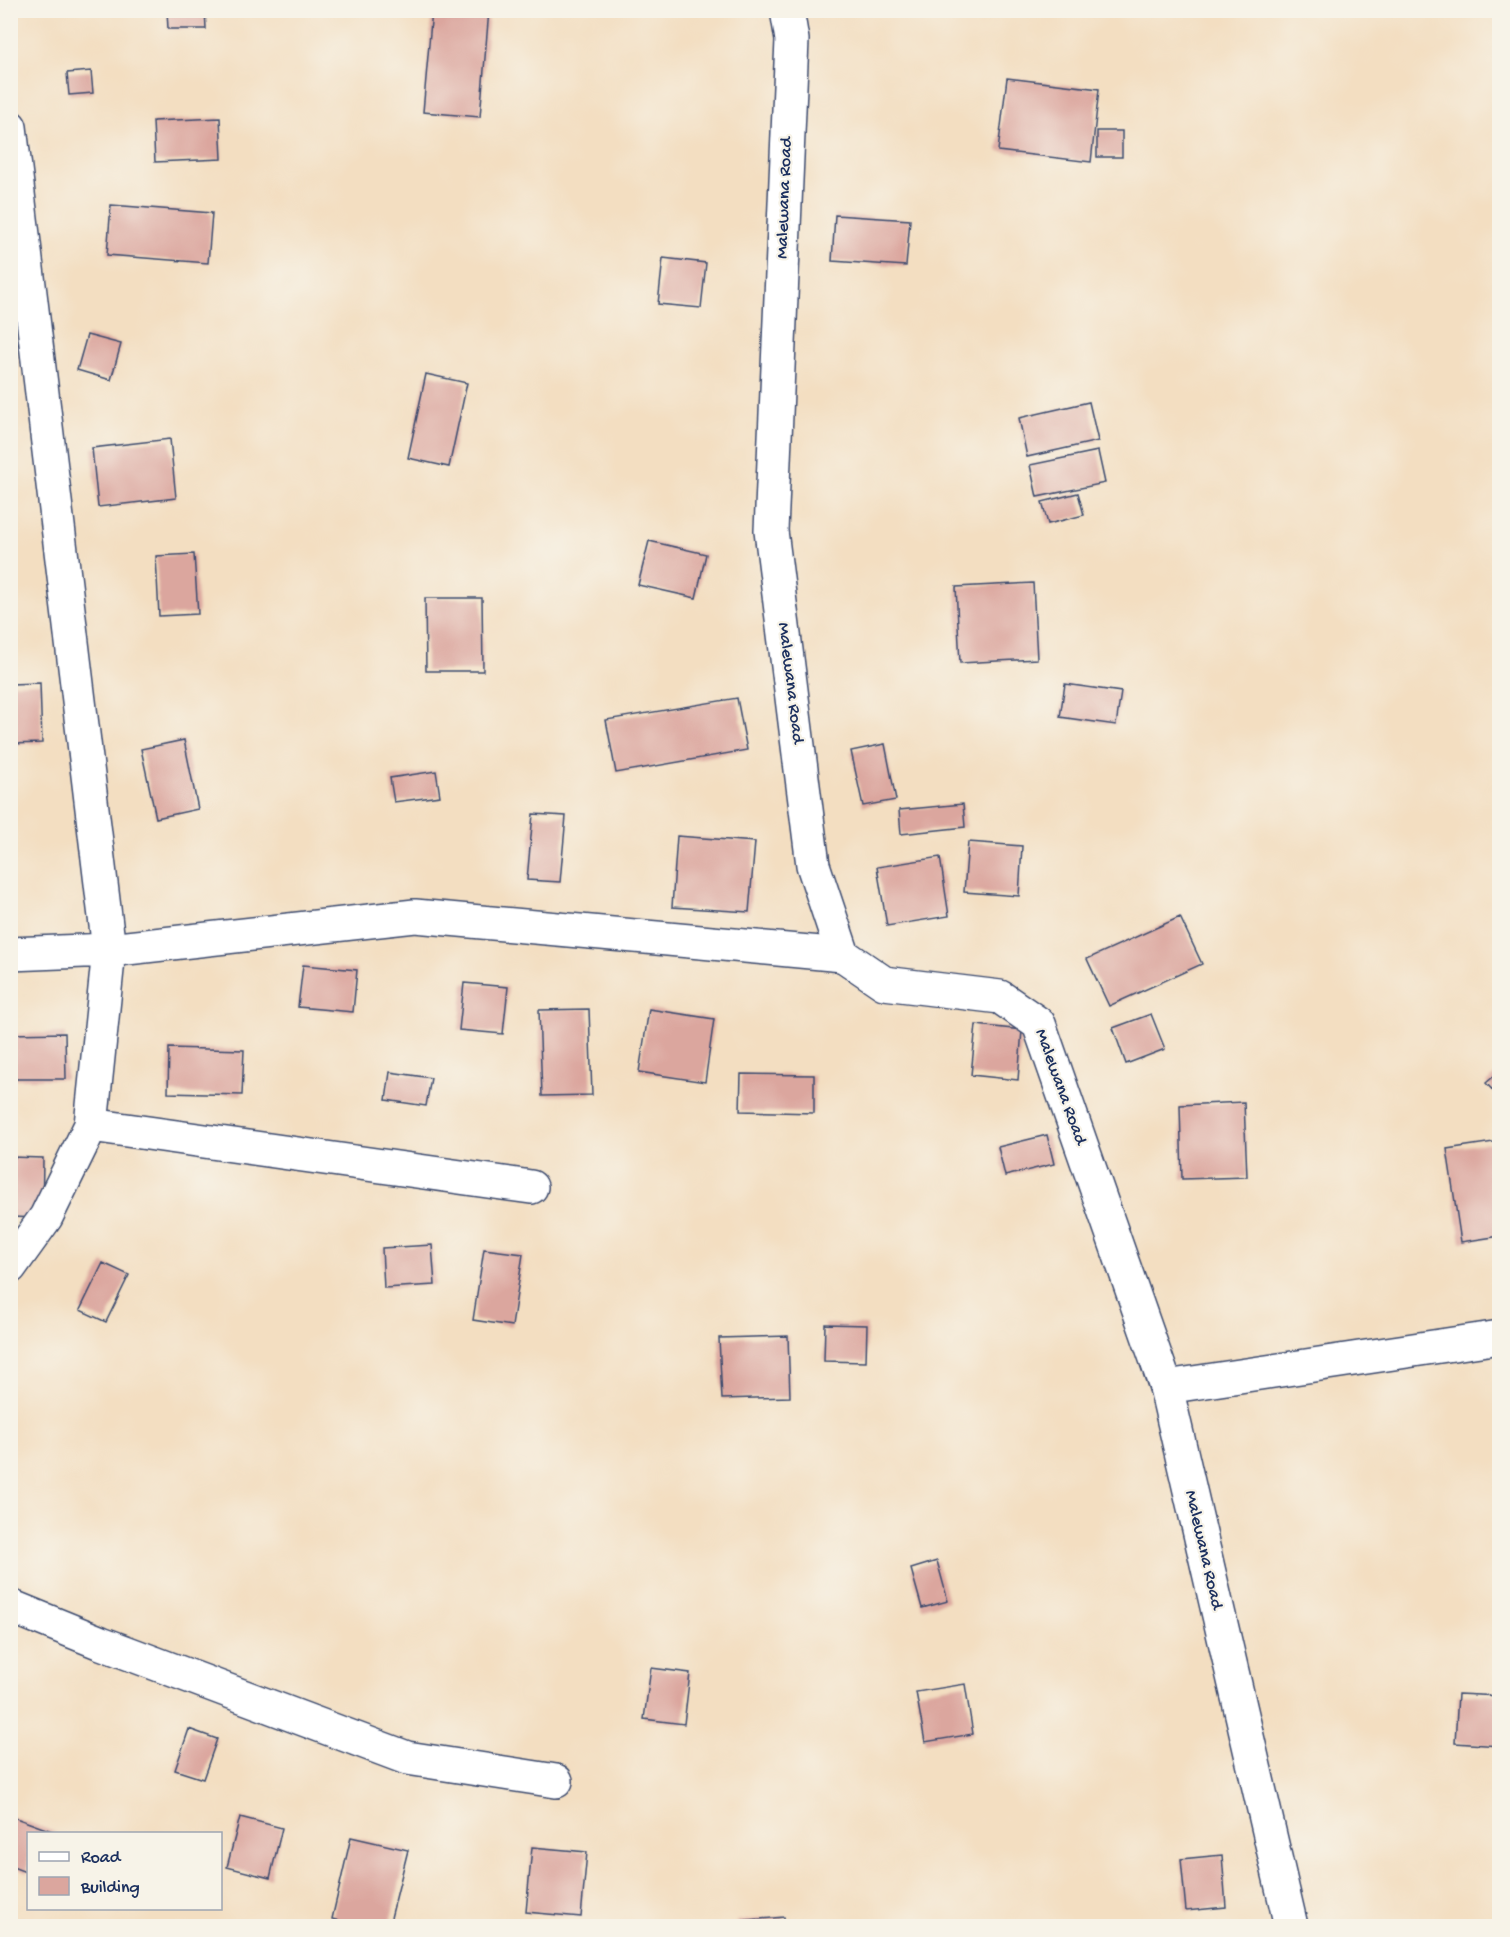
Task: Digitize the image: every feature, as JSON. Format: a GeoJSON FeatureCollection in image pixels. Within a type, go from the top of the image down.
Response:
{"type":"FeatureCollection","features":[{"type":"Feature","properties":{"kind":"street","name":"Malewana Road"},"geometry":{"type":"LineString","coordinates":[[787,10],[792,40],[771,531],[813,865],[843,955],[884,983],[1000,997],[1039,1024],[1166,1387],[1290,1926]]}},
{"type":"Feature","properties":{"kind":"street"},"geometry":{"type":"LineString","coordinates":[[10,127],[109,950],[91,1125],[46,1217],[10,1267]]}},
{"type":"Feature","properties":{"kind":"street"},"geometry":{"type":"LineString","coordinates":[[10,954],[109,950],[415,916],[843,955]]}},
{"type":"Feature","properties":{"kind":"street"},"geometry":{"type":"LineString","coordinates":[[91,1125],[531,1187]]}},
{"type":"Feature","properties":{"kind":"street"},"geometry":{"type":"LineString","coordinates":[[1166,1387],[1500,1337]]}},
{"type":"Feature","properties":{"kind":"street"},"geometry":{"type":"LineString","coordinates":[[10,1606],[101,1643],[407,1758],[555,1781]]}},
{"type":"Feature","properties":{"kind":"building"},"geometry":{"type":"Polygon","coordinates":[[[167,10],[205,10],[206,29],[168,29],[167,10]]]}},
{"type":"Feature","properties":{"kind":"building"},"geometry":{"type":"Polygon","coordinates":[[[432,10],[489,10],[480,117],[423,112],[432,10]]]}},
{"type":"Feature","properties":{"kind":"building"},"geometry":{"type":"Polygon","coordinates":[[[1092,10],[1126,10],[1126,12],[1093,16],[1092,10]]]}},
{"type":"Feature","properties":{"kind":"building"},"geometry":{"type":"Polygon","coordinates":[[[91,71],[93,93],[69,95],[67,73],[91,71]]]}},
{"type":"Feature","properties":{"kind":"building"},"geometry":{"type":"Polygon","coordinates":[[[1007,78],[1099,89],[1091,162],[998,151],[1007,78]]]}},
{"type":"Feature","properties":{"kind":"building"},"geometry":{"type":"Polygon","coordinates":[[[220,118],[222,159],[155,162],[153,121],[220,118]]]}},
{"type":"Feature","properties":{"kind":"building"},"geometry":{"type":"Polygon","coordinates":[[[1097,131],[1122,131],[1122,157],[1097,157],[1097,131]]]}},
{"type":"Feature","properties":{"kind":"building"},"geometry":{"type":"Polygon","coordinates":[[[111,205],[212,213],[208,263],[107,255],[111,205]]]}},
{"type":"Feature","properties":{"kind":"building"},"geometry":{"type":"Polygon","coordinates":[[[835,215],[910,220],[906,266],[832,261],[835,215]]]}},
{"type":"Feature","properties":{"kind":"building"},"geometry":{"type":"Polygon","coordinates":[[[663,258],[706,263],[701,308],[658,304],[663,258]]]}},
{"type":"Feature","properties":{"kind":"building"},"geometry":{"type":"Polygon","coordinates":[[[87,335],[121,344],[111,380],[77,370],[87,335]]]}},
{"type":"Feature","properties":{"kind":"building"},"geometry":{"type":"Polygon","coordinates":[[[10,343],[17,344],[16,371],[10,370],[10,343]]]}},
{"type":"Feature","properties":{"kind":"building"},"geometry":{"type":"Polygon","coordinates":[[[426,374],[467,383],[449,467],[408,458],[426,374]]]}},
{"type":"Feature","properties":{"kind":"building"},"geometry":{"type":"Polygon","coordinates":[[[1089,402],[1098,441],[1027,457],[1019,418],[1089,402]]]}},
{"type":"Feature","properties":{"kind":"building"},"geometry":{"type":"Polygon","coordinates":[[[170,439],[176,498],[98,507],[92,448],[170,439]]]}},
{"type":"Feature","properties":{"kind":"building"},"geometry":{"type":"Polygon","coordinates":[[[1098,451],[1105,483],[1037,497],[1030,465],[1098,451]]]}},
{"type":"Feature","properties":{"kind":"building"},"geometry":{"type":"Polygon","coordinates":[[[1078,493],[1084,515],[1048,524],[1042,502],[1078,493]]]}},
{"type":"Feature","properties":{"kind":"building"},"geometry":{"type":"Polygon","coordinates":[[[649,541],[706,554],[696,598],[638,585],[649,541]]]}},
{"type":"Feature","properties":{"kind":"building"},"geometry":{"type":"Polygon","coordinates":[[[194,554],[198,614],[159,616],[156,556],[194,554]]]}},
{"type":"Feature","properties":{"kind":"building"},"geometry":{"type":"Polygon","coordinates":[[[1033,583],[1037,659],[960,663],[956,587],[1033,583]]]}},
{"type":"Feature","properties":{"kind":"building"},"geometry":{"type":"Polygon","coordinates":[[[425,598],[482,598],[483,671],[426,671],[425,598]]]}},
{"type":"Feature","properties":{"kind":"building"},"geometry":{"type":"Polygon","coordinates":[[[40,683],[42,743],[10,744],[10,684],[40,683]]]}},
{"type":"Feature","properties":{"kind":"building"},"geometry":{"type":"Polygon","coordinates":[[[1065,684],[1121,692],[1116,725],[1060,717],[1065,684]]]}},
{"type":"Feature","properties":{"kind":"building"},"geometry":{"type":"Polygon","coordinates":[[[737,698],[747,750],[616,773],[606,720],[737,698]]]}},
{"type":"Feature","properties":{"kind":"building"},"geometry":{"type":"Polygon","coordinates":[[[184,740],[198,809],[156,818],[141,749],[184,740]]]}},
{"type":"Feature","properties":{"kind":"building"},"geometry":{"type":"Polygon","coordinates":[[[885,744],[896,800],[863,806],[851,751],[885,744]]]}},
{"type":"Feature","properties":{"kind":"building"},"geometry":{"type":"Polygon","coordinates":[[[436,771],[440,796],[394,802],[390,778],[436,771]]]}},
{"type":"Feature","properties":{"kind":"building"},"geometry":{"type":"Polygon","coordinates":[[[963,804],[965,827],[901,834],[899,810],[963,804]]]}},
{"type":"Feature","properties":{"kind":"building"},"geometry":{"type":"Polygon","coordinates":[[[533,814],[566,816],[560,882],[527,880],[533,814]]]}},
{"type":"Feature","properties":{"kind":"building"},"geometry":{"type":"Polygon","coordinates":[[[677,836],[755,842],[749,912],[672,907],[677,836]]]}},
{"type":"Feature","properties":{"kind":"building"},"geometry":{"type":"Polygon","coordinates":[[[968,842],[1022,846],[1019,896],[964,892],[968,842]]]}},
{"type":"Feature","properties":{"kind":"building"},"geometry":{"type":"Polygon","coordinates":[[[940,857],[949,916],[887,926],[877,867],[940,857]]]}},
{"type":"Feature","properties":{"kind":"building"},"geometry":{"type":"Polygon","coordinates":[[[1180,917],[1202,964],[1109,1006],[1087,959],[1180,917]]]}},
{"type":"Feature","properties":{"kind":"building"},"geometry":{"type":"Polygon","coordinates":[[[303,965],[357,970],[353,1012],[298,1007],[303,965]]]}},
{"type":"Feature","properties":{"kind":"building"},"geometry":{"type":"Polygon","coordinates":[[[464,983],[508,987],[503,1034],[459,1030],[464,983]]]}},
{"type":"Feature","properties":{"kind":"building"},"geometry":{"type":"Polygon","coordinates":[[[589,1009],[592,1095],[542,1096],[539,1010],[589,1009]]]}},
{"type":"Feature","properties":{"kind":"building"},"geometry":{"type":"Polygon","coordinates":[[[649,1009],[714,1019],[705,1082],[639,1072],[649,1009]]]}},
{"type":"Feature","properties":{"kind":"building"},"geometry":{"type":"Polygon","coordinates":[[[1151,1014],[1165,1049],[1126,1064],[1113,1028],[1151,1014]]]}},
{"type":"Feature","properties":{"kind":"building"},"geometry":{"type":"Polygon","coordinates":[[[976,1025],[1022,1030],[1018,1080],[971,1075],[976,1025]]]}},
{"type":"Feature","properties":{"kind":"building"},"geometry":{"type":"Polygon","coordinates":[[[65,1033],[66,1079],[10,1079],[10,1034],[65,1033]]]}},
{"type":"Feature","properties":{"kind":"building"},"geometry":{"type":"Polygon","coordinates":[[[169,1048],[244,1050],[242,1095],[168,1093],[169,1048]]]}},
{"type":"Feature","properties":{"kind":"building"},"geometry":{"type":"Polygon","coordinates":[[[1500,1071],[1500,1098],[1486,1083],[1500,1071]]]}},
{"type":"Feature","properties":{"kind":"building"},"geometry":{"type":"Polygon","coordinates":[[[390,1072],[431,1078],[426,1106],[386,1100],[390,1072]]]}},
{"type":"Feature","properties":{"kind":"building"},"geometry":{"type":"Polygon","coordinates":[[[741,1074],[814,1075],[814,1113],[740,1111],[741,1074]]]}},
{"type":"Feature","properties":{"kind":"building"},"geometry":{"type":"Polygon","coordinates":[[[1244,1102],[1247,1177],[1182,1179],[1180,1105],[1244,1102]]]}},
{"type":"Feature","properties":{"kind":"building"},"geometry":{"type":"Polygon","coordinates":[[[1047,1135],[1054,1164],[1005,1176],[998,1147],[1047,1135]]]}},
{"type":"Feature","properties":{"kind":"building"},"geometry":{"type":"Polygon","coordinates":[[[1500,1141],[1500,1236],[1461,1242],[1447,1149],[1500,1141]]]}},
{"type":"Feature","properties":{"kind":"building"},"geometry":{"type":"Polygon","coordinates":[[[10,1157],[43,1158],[42,1218],[10,1217],[10,1157]]]}},
{"type":"Feature","properties":{"kind":"building"},"geometry":{"type":"Polygon","coordinates":[[[432,1245],[435,1285],[384,1288],[382,1248],[432,1245]]]}},
{"type":"Feature","properties":{"kind":"building"},"geometry":{"type":"Polygon","coordinates":[[[484,1249],[523,1254],[512,1326],[473,1320],[484,1249]]]}},
{"type":"Feature","properties":{"kind":"building"},"geometry":{"type":"Polygon","coordinates":[[[103,1263],[129,1275],[106,1322],[80,1310],[103,1263]]]}},
{"type":"Feature","properties":{"kind":"building"},"geometry":{"type":"Polygon","coordinates":[[[825,1324],[867,1325],[866,1362],[824,1361],[825,1324]]]}},
{"type":"Feature","properties":{"kind":"building"},"geometry":{"type":"Polygon","coordinates":[[[788,1336],[790,1397],[722,1399],[719,1338],[788,1336]]]}},
{"type":"Feature","properties":{"kind":"building"},"geometry":{"type":"Polygon","coordinates":[[[937,1561],[948,1601],[922,1608],[911,1569],[937,1561]]]}},
{"type":"Feature","properties":{"kind":"building"},"geometry":{"type":"Polygon","coordinates":[[[651,1668],[690,1673],[684,1724],[644,1719],[651,1668]]]}},
{"type":"Feature","properties":{"kind":"building"},"geometry":{"type":"Polygon","coordinates":[[[965,1684],[973,1734],[925,1742],[916,1692],[965,1684]]]}},
{"type":"Feature","properties":{"kind":"building"},"geometry":{"type":"Polygon","coordinates":[[[1458,1694],[1500,1696],[1500,1746],[1455,1743],[1458,1694]]]}},
{"type":"Feature","properties":{"kind":"building"},"geometry":{"type":"Polygon","coordinates":[[[189,1729],[217,1739],[203,1779],[175,1770],[189,1729]]]}},
{"type":"Feature","properties":{"kind":"building"},"geometry":{"type":"Polygon","coordinates":[[[13,1817],[54,1832],[27,1832],[27,1873],[10,1866],[10,1824],[13,1817]]]}},
{"type":"Feature","properties":{"kind":"building"},"geometry":{"type":"Polygon","coordinates":[[[240,1817],[282,1828],[270,1878],[227,1867],[240,1817]]]}},
{"type":"Feature","properties":{"kind":"building"},"geometry":{"type":"Polygon","coordinates":[[[351,1837],[408,1850],[389,1926],[364,1926],[332,1919],[351,1837]]]}},
{"type":"Feature","properties":{"kind":"building"},"geometry":{"type":"Polygon","coordinates":[[[532,1847],[587,1852],[581,1917],[526,1912],[532,1847]]]}},
{"type":"Feature","properties":{"kind":"building"},"geometry":{"type":"Polygon","coordinates":[[[1222,1855],[1226,1907],[1186,1911],[1181,1859],[1222,1855]]]}},
{"type":"Feature","properties":{"kind":"building"},"geometry":{"type":"Polygon","coordinates":[[[784,1917],[784,1926],[738,1926],[737,1921],[784,1917]]]}}]}
